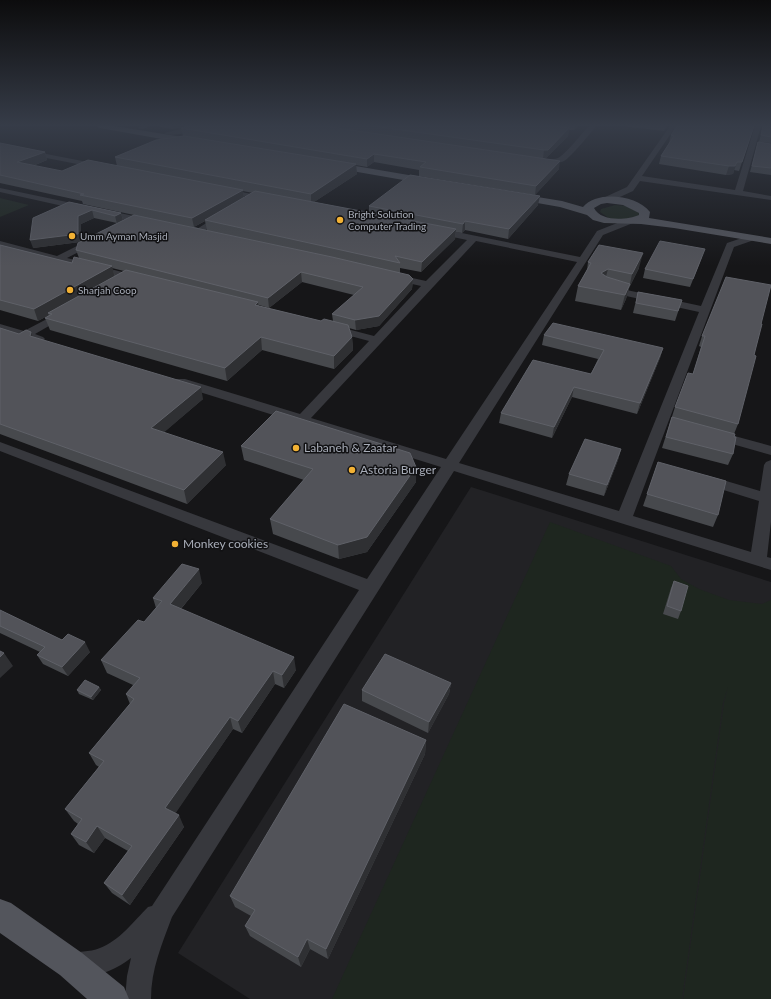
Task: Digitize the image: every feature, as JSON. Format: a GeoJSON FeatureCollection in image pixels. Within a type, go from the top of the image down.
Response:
{"type":"FeatureCollection","features":[{"type":"Feature","properties":{"kind":"main road"},"geometry":{"type":"LineString","coordinates":[[388,173],[442,181]]}},
{"type":"Feature","properties":{"kind":"main road"},"geometry":{"type":"LineString","coordinates":[[399,173],[442,181]]}},
{"type":"Feature","properties":{"kind":"main road"},"geometry":{"type":"LineString","coordinates":[[771,234],[672,217],[625,202],[568,199],[506,192],[562,204],[615,221],[676,224],[771,241]]}},
{"type":"Feature","properties":{"kind":"main road"},"geometry":{"type":"LineString","coordinates":[[593,214],[588,208],[589,206],[603,201]]}},
{"type":"Feature","properties":{"kind":"main road"},"geometry":{"type":"LineString","coordinates":[[633,221],[641,219],[645,214],[642,208]]}},
{"type":"Feature","properties":{"kind":"main road"},"geometry":{"type":"LineString","coordinates":[[0,914],[72,964],[112,999]]}},
{"type":"Feature","properties":{"kind":"street"},"geometry":{"type":"LineString","coordinates":[[603,201],[630,189],[642,173]]}},
{"type":"Feature","properties":{"kind":"street"},"geometry":{"type":"LineString","coordinates":[[738,193],[745,173]]}},
{"type":"Feature","properties":{"kind":"street"},"geometry":{"type":"LineString","coordinates":[[638,178],[771,198]]}},
{"type":"Feature","properties":{"kind":"street"},"geometry":{"type":"LineString","coordinates":[[213,188],[276,200]]}},
{"type":"Feature","properties":{"kind":"street"},"geometry":{"type":"LineString","coordinates":[[630,189],[631,196],[642,208]]}},
{"type":"Feature","properties":{"kind":"street"},"geometry":{"type":"LineString","coordinates":[[0,190],[157,224]]}},
{"type":"Feature","properties":{"kind":"street"},"geometry":{"type":"LineString","coordinates":[[244,204],[256,196]]}},
{"type":"Feature","properties":{"kind":"street"},"geometry":{"type":"LineString","coordinates":[[196,232],[231,211]]}},
{"type":"Feature","properties":{"kind":"street"},"geometry":{"type":"LineString","coordinates":[[138,999],[142,964],[163,909],[451,466],[600,233],[600,226],[593,214]]}},
{"type":"Feature","properties":{"kind":"street"},"geometry":{"type":"LineString","coordinates":[[123,225],[135,219]]}},
{"type":"Feature","properties":{"kind":"street"},"geometry":{"type":"LineString","coordinates":[[600,233],[633,221]]}},
{"type":"Feature","properties":{"kind":"street"},"geometry":{"type":"LineString","coordinates":[[186,230],[211,235]]}},
{"type":"Feature","properties":{"kind":"street"},"geometry":{"type":"LineString","coordinates":[[428,230],[582,260]]}},
{"type":"Feature","properties":{"kind":"street"},"geometry":{"type":"LineString","coordinates":[[717,232],[730,244]]}},
{"type":"Feature","properties":{"kind":"street"},"geometry":{"type":"LineString","coordinates":[[58,259],[104,235]]}},
{"type":"Feature","properties":{"kind":"street"},"geometry":{"type":"LineString","coordinates":[[303,420],[428,285],[474,238]]}},
{"type":"Feature","properties":{"kind":"street"},"geometry":{"type":"LineString","coordinates":[[730,244],[751,238]]}},
{"type":"Feature","properties":{"kind":"street"},"geometry":{"type":"LineString","coordinates":[[0,244],[149,282]]}},
{"type":"Feature","properties":{"kind":"street"},"geometry":{"type":"LineString","coordinates":[[624,518],[704,310],[721,279],[730,244]]}},
{"type":"Feature","properties":{"kind":"street"},"geometry":{"type":"LineString","coordinates":[[382,274],[428,285]]}},
{"type":"Feature","properties":{"kind":"street"},"geometry":{"type":"LineString","coordinates":[[114,284],[127,277]]}},
{"type":"Feature","properties":{"kind":"street"},"geometry":{"type":"LineString","coordinates":[[604,288],[704,310]]}},
{"type":"Feature","properties":{"kind":"street"},"geometry":{"type":"LineString","coordinates":[[25,335],[73,308]]}},
{"type":"Feature","properties":{"kind":"street"},"geometry":{"type":"LineString","coordinates":[[320,325],[377,340]]}},
{"type":"Feature","properties":{"kind":"street"},"geometry":{"type":"LineString","coordinates":[[0,328],[48,342]]}},
{"type":"Feature","properties":{"kind":"street"},"geometry":{"type":"LineString","coordinates":[[165,378],[764,562],[771,465]]}},
{"type":"Feature","properties":{"kind":"street"},"geometry":{"type":"LineString","coordinates":[[662,421],[676,425]]}},
{"type":"Feature","properties":{"kind":"street"},"geometry":{"type":"LineString","coordinates":[[706,433],[771,450]]}},
{"type":"Feature","properties":{"kind":"street"},"geometry":{"type":"LineString","coordinates":[[0,446],[371,588]]}},
{"type":"Feature","properties":{"kind":"street"},"geometry":{"type":"LineString","coordinates":[[646,462],[661,467]]}},
{"type":"Feature","properties":{"kind":"street"},"geometry":{"type":"LineString","coordinates":[[691,476],[769,498]]}},
{"type":"Feature","properties":{"kind":"street"},"geometry":{"type":"LineString","coordinates":[[72,964],[84,965],[96,963],[121,951],[163,909]]}},
{"type":"Feature","properties":{"kind":"shaded area"},"geometry":{"type":"Polygon","coordinates":[[[0,198],[29,205],[0,217],[0,198]]]}},
{"type":"Feature","properties":{"kind":"shaded area"},"geometry":{"type":"Polygon","coordinates":[[[615,205],[628,206],[641,214],[634,219],[610,219],[600,212],[601,209],[615,205]]]}},
{"type":"Feature","properties":{"kind":"shaded area"},"geometry":{"type":"Polygon","coordinates":[[[471,487],[771,582],[771,999],[250,999],[178,953],[471,487]]]}},
{"type":"Feature","properties":{"kind":"shaded area"},"geometry":{"type":"Polygon","coordinates":[[[550,522],[671,566],[681,579],[699,589],[729,600],[762,604],[771,600],[771,999],[683,999],[724,703],[728,687],[723,703],[682,999],[332,999],[550,522]]]}},
{"type":"Feature","properties":{"kind":"building"},"geometry":{"type":"Polygon","coordinates":[[[0,173],[153,173],[243,190],[192,218],[80,195],[84,194],[0,175],[0,173]]]}},
{"type":"Feature","properties":{"kind":"building"},"geometry":{"type":"Polygon","coordinates":[[[198,173],[343,173],[311,194],[198,173]]]}},
{"type":"Feature","properties":{"kind":"building"},"geometry":{"type":"Polygon","coordinates":[[[454,173],[549,173],[536,186],[454,173]]]}},
{"type":"Feature","properties":{"kind":"building"},"geometry":{"type":"Polygon","coordinates":[[[410,175],[540,196],[509,229],[465,221],[463,224],[369,206],[410,175]]]}},
{"type":"Feature","properties":{"kind":"building"},"geometry":{"type":"Polygon","coordinates":[[[255,191],[456,229],[422,262],[395,256],[400,263],[205,220],[255,191]]]}},
{"type":"Feature","properties":{"kind":"building"},"geometry":{"type":"Polygon","coordinates":[[[69,202],[121,213],[115,216],[92,210],[78,216],[78,234],[30,240],[33,218],[69,202]]]}},
{"type":"Feature","properties":{"kind":"building"},"geometry":{"type":"Polygon","coordinates":[[[134,215],[332,257],[409,275],[413,279],[379,316],[355,320],[332,314],[363,287],[301,272],[268,298],[76,250],[78,243],[134,215]]]}},
{"type":"Feature","properties":{"kind":"building"},"geometry":{"type":"Polygon","coordinates":[[[660,241],[705,249],[693,279],[645,269],[660,241]]]}},
{"type":"Feature","properties":{"kind":"building"},"geometry":{"type":"Polygon","coordinates":[[[0,245],[72,263],[74,257],[112,266],[34,309],[0,300],[0,245]]]}},
{"type":"Feature","properties":{"kind":"building"},"geometry":{"type":"Polygon","coordinates":[[[599,245],[643,253],[632,274],[608,269],[601,273],[607,277],[630,284],[625,295],[578,286],[591,263],[588,262],[599,245]]]}},
{"type":"Feature","properties":{"kind":"building"},"geometry":{"type":"Polygon","coordinates":[[[126,270],[258,302],[255,305],[321,321],[324,319],[348,325],[352,337],[334,356],[261,337],[225,368],[45,318],[52,314],[48,313],[126,270]]]}},
{"type":"Feature","properties":{"kind":"building"},"geometry":{"type":"Polygon","coordinates":[[[726,277],[771,285],[754,355],[756,356],[738,424],[675,407],[688,373],[693,374],[705,336],[702,336],[726,277]]]}},
{"type":"Feature","properties":{"kind":"building"},"geometry":{"type":"Polygon","coordinates":[[[638,292],[682,300],[678,311],[636,303],[638,292]]]}},
{"type":"Feature","properties":{"kind":"building"},"geometry":{"type":"Polygon","coordinates":[[[553,323],[663,348],[640,403],[574,387],[554,427],[501,413],[533,360],[591,374],[604,350],[544,335],[553,323]]]}},
{"type":"Feature","properties":{"kind":"building"},"geometry":{"type":"Polygon","coordinates":[[[0,328],[19,334],[26,330],[31,332],[30,336],[201,387],[151,428],[223,452],[184,490],[0,424],[0,328]]]}},
{"type":"Feature","properties":{"kind":"building"},"geometry":{"type":"Polygon","coordinates":[[[276,411],[410,453],[416,467],[367,537],[338,545],[270,519],[313,469],[241,446],[276,411]]]}},
{"type":"Feature","properties":{"kind":"building"},"geometry":{"type":"Polygon","coordinates":[[[672,417],[735,434],[734,437],[736,437],[733,454],[666,437],[672,417]]]}},
{"type":"Feature","properties":{"kind":"building"},"geometry":{"type":"Polygon","coordinates":[[[585,439],[621,449],[607,485],[569,474],[585,439]]]}},
{"type":"Feature","properties":{"kind":"building"},"geometry":{"type":"Polygon","coordinates":[[[658,462],[726,481],[718,515],[647,494],[658,462]]]}},
{"type":"Feature","properties":{"kind":"building"},"geometry":{"type":"Polygon","coordinates":[[[182,564],[199,569],[170,604],[294,657],[282,675],[273,671],[238,721],[230,717],[165,808],[179,815],[122,895],[104,883],[132,846],[97,826],[86,842],[71,834],[82,819],[65,809],[104,761],[89,753],[134,699],[126,694],[140,678],[101,660],[138,620],[144,622],[162,601],[153,598],[182,564]]]}},
{"type":"Feature","properties":{"kind":"building"},"geometry":{"type":"Polygon","coordinates":[[[674,581],[688,586],[681,611],[667,606],[674,581]]]}},
{"type":"Feature","properties":{"kind":"building"},"geometry":{"type":"Polygon","coordinates":[[[0,610],[62,640],[68,634],[85,642],[62,667],[37,655],[45,647],[0,626],[0,610]]]}},
{"type":"Feature","properties":{"kind":"building"},"geometry":{"type":"Polygon","coordinates":[[[0,651],[4,653],[0,657],[0,651]]]}},
{"type":"Feature","properties":{"kind":"building"},"geometry":{"type":"Polygon","coordinates":[[[385,654],[451,683],[429,722],[362,690],[385,654]]]}},
{"type":"Feature","properties":{"kind":"building"},"geometry":{"type":"Polygon","coordinates":[[[85,680],[99,687],[91,697],[77,690],[85,680]]]}},
{"type":"Feature","properties":{"kind":"building"},"geometry":{"type":"Polygon","coordinates":[[[344,704],[426,740],[326,949],[307,939],[298,957],[245,926],[255,910],[230,896],[344,704]]]}},
{"type":"Feature","properties":{"kind":"place","name":"Bright Solution Computer Trading"},"geometry":{"type":"Point","coordinates":[340,220]}},
{"type":"Feature","properties":{"kind":"place","name":"Umm Ayman Masjid"},"geometry":{"type":"Point","coordinates":[72,236]}},
{"type":"Feature","properties":{"kind":"place","name":"Sharjah Coop"},"geometry":{"type":"Point","coordinates":[70,290]}},
{"type":"Feature","properties":{"kind":"place","name":"Labaneh & Zaatar"},"geometry":{"type":"Point","coordinates":[296,448]}},
{"type":"Feature","properties":{"kind":"place","name":"Astoria Burger"},"geometry":{"type":"Point","coordinates":[352,470]}},
{"type":"Feature","properties":{"kind":"place","name":"Monkey cookies"},"geometry":{"type":"Point","coordinates":[175,544]}}]}
